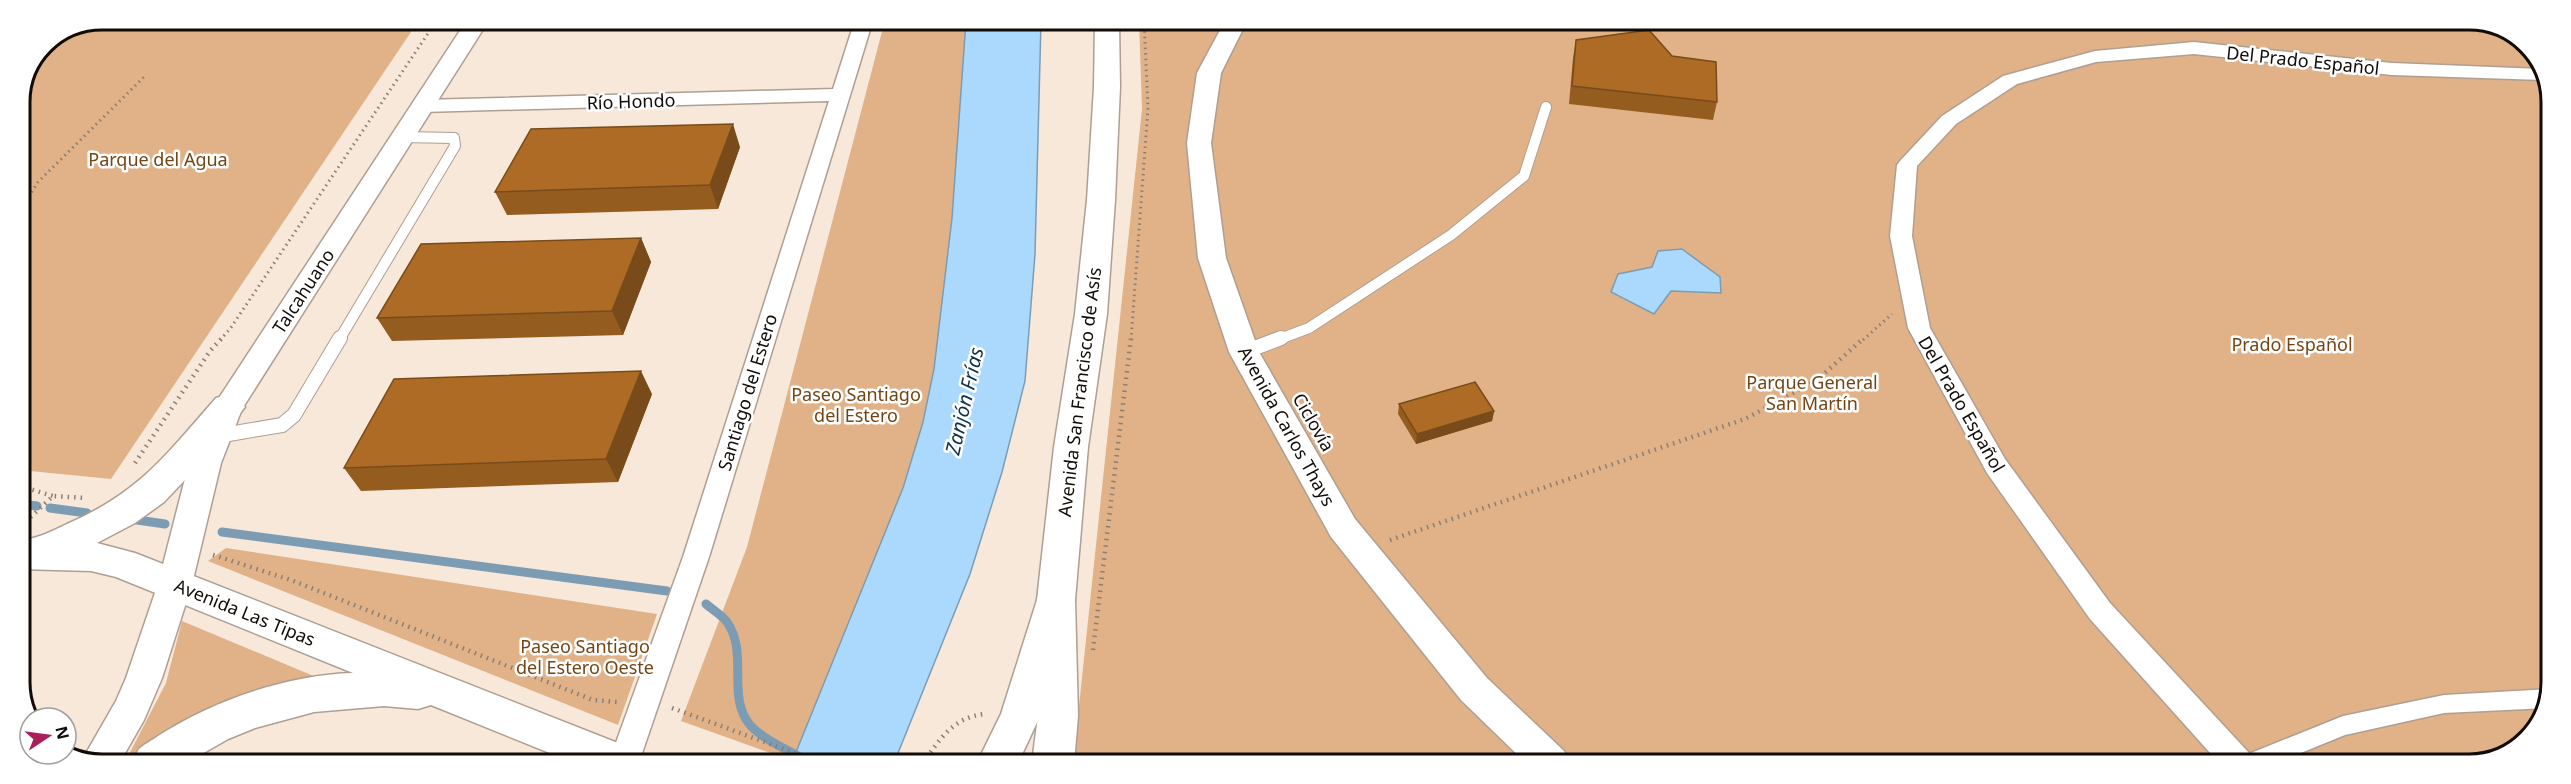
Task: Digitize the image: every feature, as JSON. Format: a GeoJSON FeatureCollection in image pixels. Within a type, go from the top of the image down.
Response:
{"type":"FeatureCollection","features":[{"type":"Feature","properties":{"kind":"main road","name":"Avenida San Francisco de Asís"},"geometry":{"type":"LineString","coordinates":[[1054,754],[1058,716],[1056,600],[1071,447],[1090,314],[1101,200],[1107,87],[1107,30]]}},
{"type":"Feature","properties":{"kind":"main road"},"geometry":{"type":"LineString","coordinates":[[30,538],[81,534],[145,497],[164,482],[222,421]]}},
{"type":"Feature","properties":{"kind":"main road","name":"Avenida Las Tipas"},"geometry":{"type":"LineString","coordinates":[[30,541],[122,563],[598,754]]}},
{"type":"Feature","properties":{"kind":"main road"},"geometry":{"type":"LineString","coordinates":[[1001,754],[1020,716],[1056,600]]}},
{"type":"Feature","properties":{"kind":"main road","name":"Avenida Las Tipas"},"geometry":{"type":"LineString","coordinates":[[168,754],[226,720],[340,690],[385,688],[464,700]]}},
{"type":"Feature","properties":{"kind":"street","name":"Talcahuano"},"geometry":{"type":"LineString","coordinates":[[175,584],[205,463],[222,421],[471,30]]}},
{"type":"Feature","properties":{"kind":"street","name":"Santiago del Estero"},"geometry":{"type":"LineString","coordinates":[[627,754],[696,557],[861,30]]}},
{"type":"Feature","properties":{"kind":"street","name":"Avenida Carlos Thays"},"geometry":{"type":"LineString","coordinates":[[1231,30],[1209,74],[1199,142],[1212,258],[1244,352],[1343,528],[1474,689],[1542,754]]}},
{"type":"Feature","properties":{"kind":"street","name":"Del Prado Español"},"geometry":{"type":"LineString","coordinates":[[2244,754],[2100,611],[1996,466],[1919,328],[1901,236],[1906,165],[1949,120],[2010,80],[2095,57],[2194,48],[2392,69],[2535,75]]}},
{"type":"Feature","properties":{"kind":"street","name":"Río Hondo"},"geometry":{"type":"LineString","coordinates":[[422,106],[839,95]]}},
{"type":"Feature","properties":{"kind":"street"},"geometry":{"type":"LineString","coordinates":[[105,754],[131,709],[144,678],[175,584]]}},
{"type":"Feature","properties":{"kind":"street"},"geometry":{"type":"LineString","coordinates":[[2275,754],[2343,726],[2444,704],[2539,699]]}},
{"type":"Feature","properties":{"kind":"lane"},"geometry":{"type":"LineString","coordinates":[[1244,352],[1309,328],[1451,235],[1479,213],[1524,176],[1546,107]]}},
{"type":"Feature","properties":{"kind":"lane"},"geometry":{"type":"LineString","coordinates":[[222,421],[282,425],[294,415],[455,146],[454,138],[402,137]]}},
{"type":"Feature","properties":{"kind":"path"},"geometry":{"type":"LineString","coordinates":[[129,472],[210,351],[230,329],[430,30]]}},
{"type":"Feature","properties":{"kind":"path"},"geometry":{"type":"LineString","coordinates":[[1092,653],[1129,363],[1148,108],[1144,30]]}},
{"type":"Feature","properties":{"kind":"path"},"geometry":{"type":"LineString","coordinates":[[30,195],[38,182],[144,76]]}},
{"type":"Feature","properties":{"kind":"path"},"geometry":{"type":"LineString","coordinates":[[1361,550],[1744,419],[1817,380],[1913,296]]}},
{"type":"Feature","properties":{"kind":"path"},"geometry":{"type":"LineString","coordinates":[[30,489],[53,496],[78,499],[92,497]]}},
{"type":"Feature","properties":{"kind":"path"},"geometry":{"type":"LineString","coordinates":[[30,529],[53,496]]}},
{"type":"Feature","properties":{"kind":"path"},"geometry":{"type":"LineString","coordinates":[[185,548],[229,559],[291,580],[593,700],[668,706],[792,754]]}},
{"type":"Feature","properties":{"kind":"green space","name":"Parque del Agua"},"geometry":{"type":"Polygon","coordinates":[[[412,30],[111,479],[30,471],[30,102],[31,88],[42,62],[62,42],[88,31],[412,30]]]}},
{"type":"Feature","properties":{"kind":"green space","name":"Paseo Santiago del Estero"},"geometry":{"type":"Polygon","coordinates":[[[882,30],[965,30],[952,218],[934,369],[923,422],[903,488],[796,754],[773,754],[681,721],[747,547],[882,30]]]}},
{"type":"Feature","properties":{"kind":"green space","name":"Parque General San Martín"},"geometry":{"type":"Polygon","coordinates":[[[1139,30],[2469,30],[2487,32],[2509,42],[2526,58],[2540,88],[2541,98],[2541,682],[2539,700],[2529,722],[2513,739],[2492,750],[2469,754],[1074,754],[1142,109],[1139,30]]]}},
{"type":"Feature","properties":{"kind":"green space","name":"Paseo Santiago del Estero Oeste"},"geometry":{"type":"Polygon","coordinates":[[[226,548],[657,614],[618,725],[208,561],[226,548]]]}},
{"type":"Feature","properties":{"kind":"green space"},"geometry":{"type":"Polygon","coordinates":[[[182,621],[316,677],[170,735],[142,754],[129,754],[166,683],[182,621]]]}},
{"type":"Feature","properties":{"kind":"water","name":"Zanjón Frías"},"geometry":{"type":"Polygon","coordinates":[[[965,30],[1041,30],[1035,254],[1025,381],[1002,472],[970,574],[898,754],[795,754],[903,488],[923,422],[934,369],[952,218],[965,30]]]}},
{"type":"Feature","properties":{"kind":"water"},"geometry":{"type":"Polygon","coordinates":[[[1682,249],[1720,277],[1721,293],[1671,291],[1654,314],[1611,292],[1618,274],[1652,267],[1658,251],[1682,249]]]}},
{"type":"Feature","properties":{"kind":"building"},"geometry":{"type":"Polygon","coordinates":[[[1649,30],[1672,56],[1716,62],[1717,102],[1572,86],[1576,40],[1649,30]]]}},
{"type":"Feature","properties":{"kind":"building"},"geometry":{"type":"Polygon","coordinates":[[[733,124],[710,185],[495,192],[531,129],[733,124]]]}},
{"type":"Feature","properties":{"kind":"building"},"geometry":{"type":"Polygon","coordinates":[[[641,238],[612,311],[377,318],[421,244],[641,238]]]}},
{"type":"Feature","properties":{"kind":"building"},"geometry":{"type":"Polygon","coordinates":[[[641,371],[606,459],[344,468],[394,379],[641,371]]]}},
{"type":"Feature","properties":{"kind":"building"},"geometry":{"type":"Polygon","coordinates":[[[1475,382],[1494,411],[1417,434],[1399,404],[1475,382]]]}},
{"type":"Feature","properties":{"kind":"waterway"},"geometry":{"type":"LineString","coordinates":[[30,505],[37,506]]}},
{"type":"Feature","properties":{"kind":"waterway"},"geometry":{"type":"LineString","coordinates":[[50,508],[87,513]]}},
{"type":"Feature","properties":{"kind":"waterway"},"geometry":{"type":"LineString","coordinates":[[130,519],[165,524]]}},
{"type":"Feature","properties":{"kind":"waterway"},"geometry":{"type":"LineString","coordinates":[[222,532],[667,591]]}},
{"type":"Feature","properties":{"kind":"waterway"},"geometry":{"type":"LineString","coordinates":[[706,604],[725,619],[733,634],[738,661],[739,701],[743,714],[756,731],[794,754]]}},
{"type":"Feature","properties":{"kind":"park label","name":"Prado Español"},"geometry":{"type":"Point","coordinates":[2292,344]}}]}
